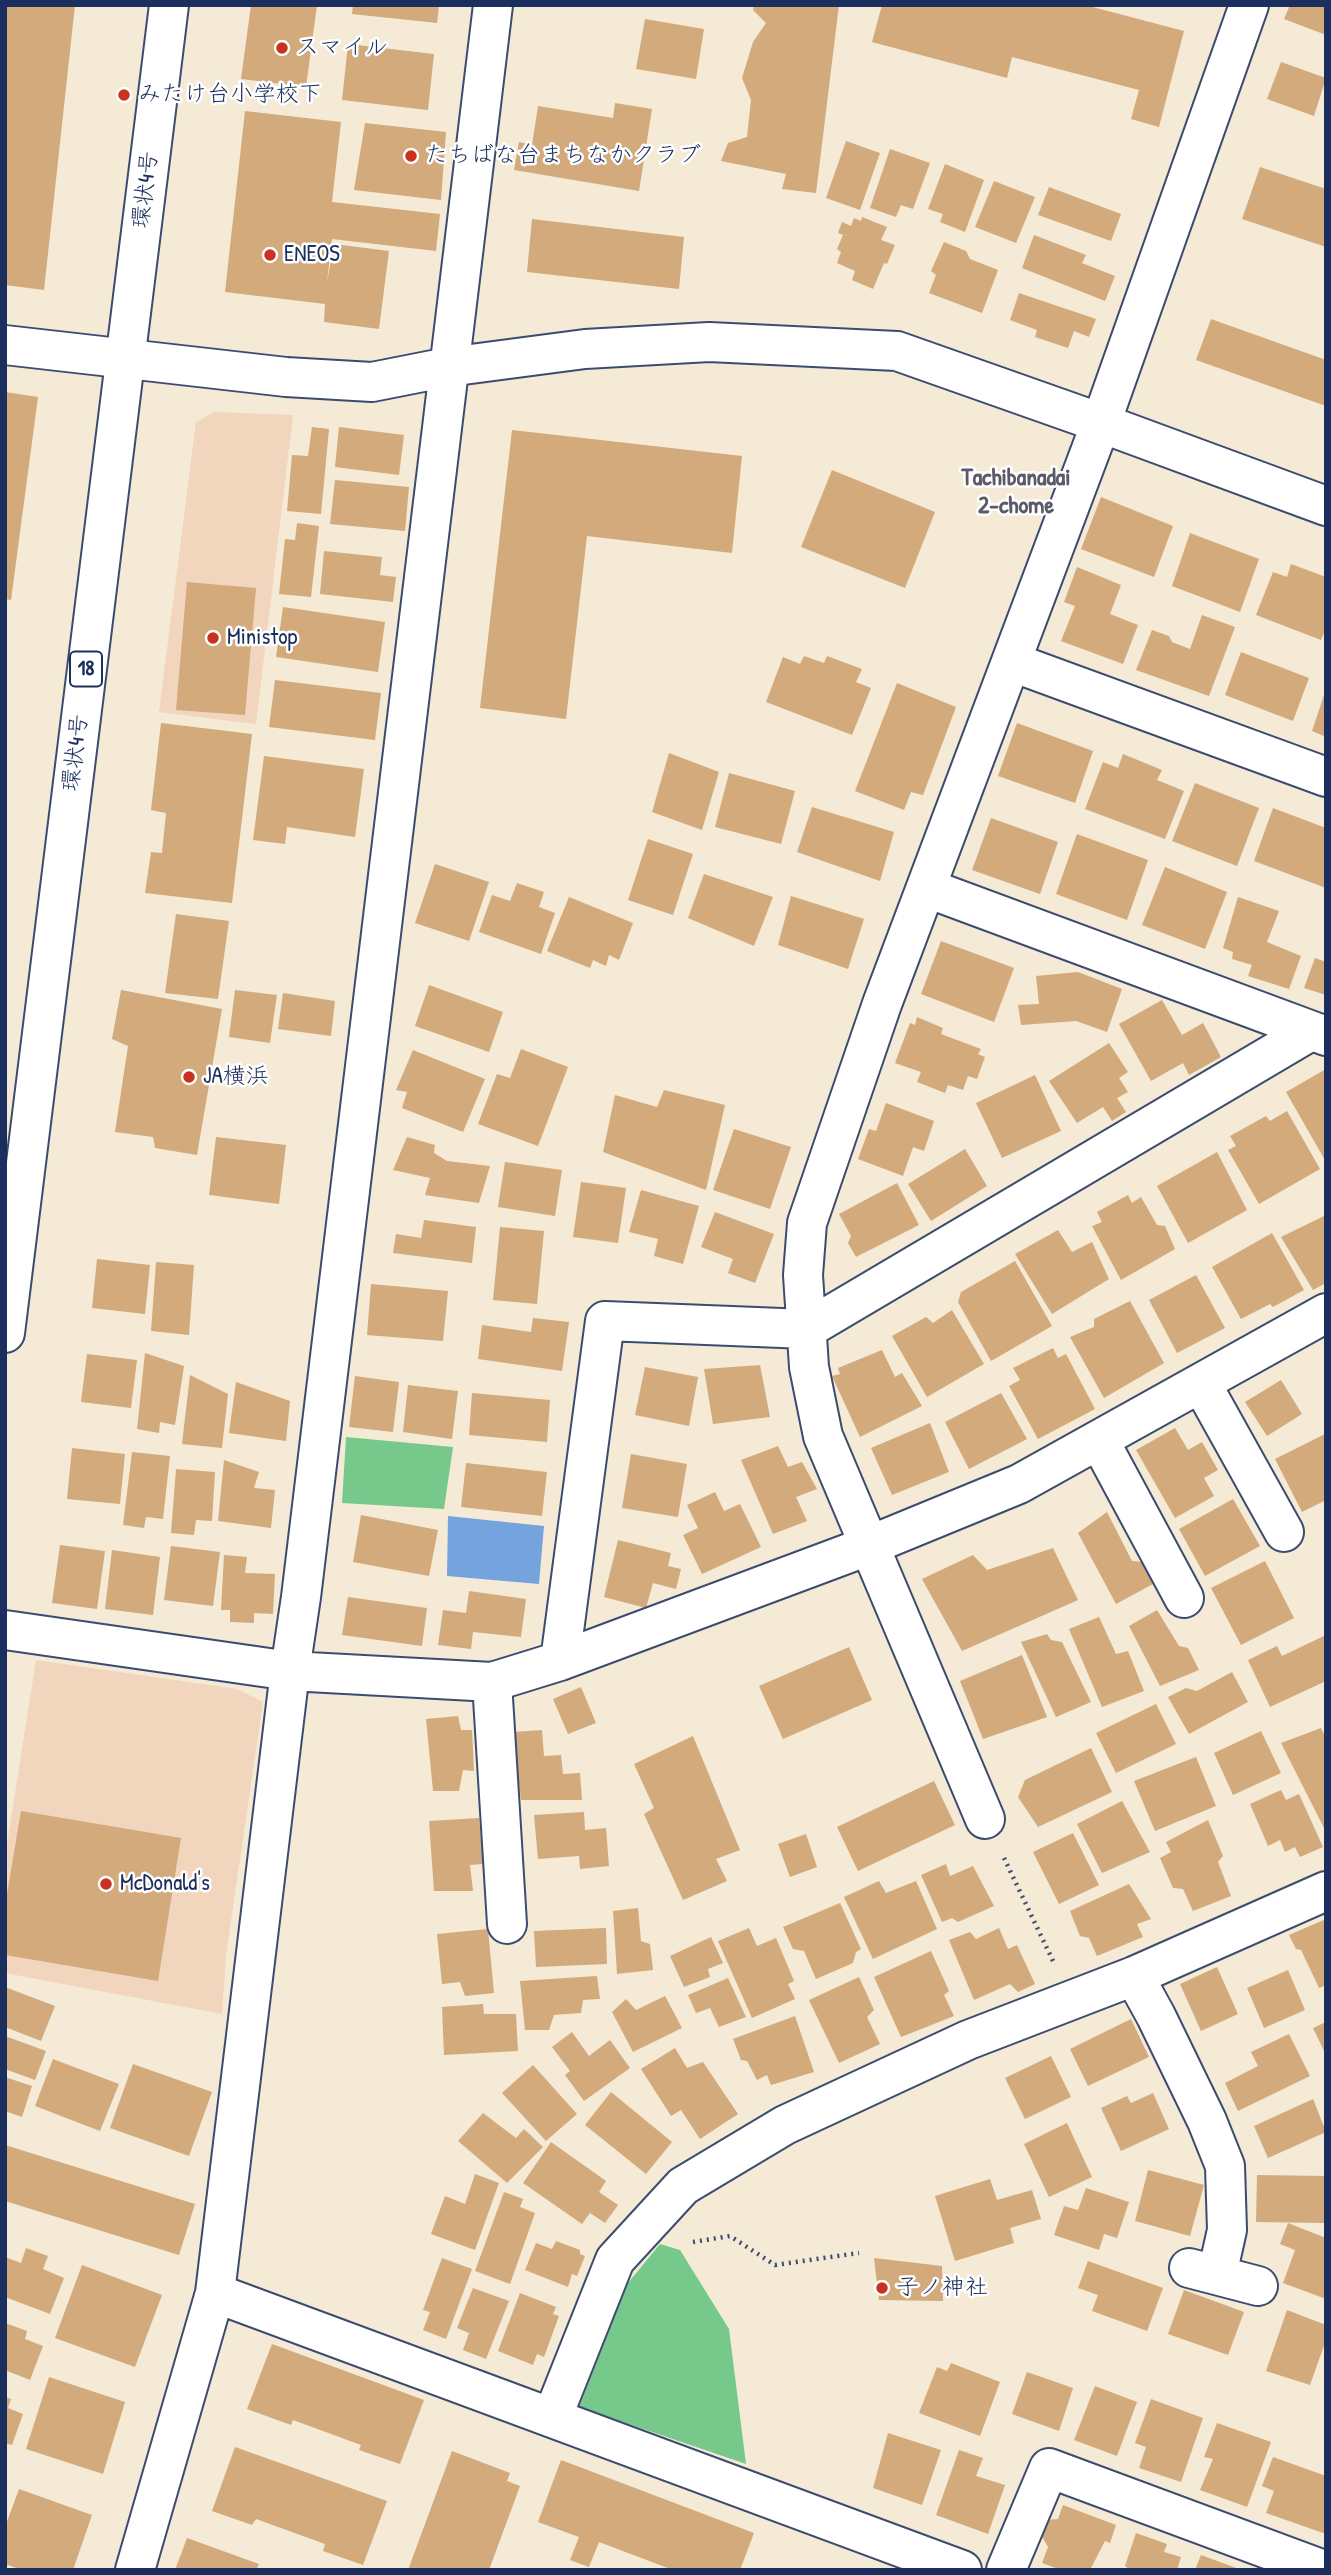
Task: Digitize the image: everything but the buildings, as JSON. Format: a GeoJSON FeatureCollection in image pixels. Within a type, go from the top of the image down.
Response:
{"type":"FeatureCollection","features":[{"type":"Feature","properties":{"kind":"street","name":"環状4号"},"geometry":{"type":"LineString","coordinates":[[5,1333],[169,5]]}},
{"type":"Feature","properties":{"kind":"street"},"geometry":{"type":"LineString","coordinates":[[135,2570],[215,2293],[493,5]]}},
{"type":"Feature","properties":{"kind":"street"},"geometry":{"type":"LineString","coordinates":[[985,1819],[823,1436],[809,1367],[803,1275],[807,1223],[883,1004],[1101,423],[1249,5]]}},
{"type":"Feature","properties":{"kind":"street"},"geometry":{"type":"LineString","coordinates":[[5,345],[286,377],[373,382],[448,367],[585,349],[709,342],[897,351],[1326,506]]}},
{"type":"Feature","properties":{"kind":"street"},"geometry":{"type":"LineString","coordinates":[[1012,662],[1326,777]]}},
{"type":"Feature","properties":{"kind":"street"},"geometry":{"type":"LineString","coordinates":[[927,888],[1318,1033]]}},
{"type":"Feature","properties":{"kind":"street"},"geometry":{"type":"LineString","coordinates":[[560,1661],[605,1321],[807,1329],[1318,1033]]}},
{"type":"Feature","properties":{"kind":"street"},"geometry":{"type":"LineString","coordinates":[[5,1630],[290,1671],[492,1682],[560,1661],[868,1546],[1018,1484],[1326,1313]]}},
{"type":"Feature","properties":{"kind":"street"},"geometry":{"type":"LineString","coordinates":[[1201,1384],[1284,1532]]}},
{"type":"Feature","properties":{"kind":"street"},"geometry":{"type":"LineString","coordinates":[[1099,1440],[1184,1598]]}},
{"type":"Feature","properties":{"kind":"street"},"geometry":{"type":"LineString","coordinates":[[492,1682],[507,1924]]}},
{"type":"Feature","properties":{"kind":"street"},"geometry":{"type":"LineString","coordinates":[[552,2417],[615,2260],[683,2186],[785,2125],[968,2040],[1134,1976],[1326,1891]]}},
{"type":"Feature","properties":{"kind":"street"},"geometry":{"type":"LineString","coordinates":[[1134,1976],[1207,2121],[1225,2166],[1227,2230],[1203,2272],[1258,2286]]}},
{"type":"Feature","properties":{"kind":"street"},"geometry":{"type":"LineString","coordinates":[[215,2293],[962,2570]]}},
{"type":"Feature","properties":{"kind":"street"},"geometry":{"type":"LineString","coordinates":[[1006,2570],[1049,2468],[1324,2570]]}},
{"type":"Feature","properties":{"kind":"path"},"geometry":{"type":"LineString","coordinates":[[985,1819],[1071,2000]]}},
{"type":"Feature","properties":{"kind":"path"},"geometry":{"type":"LineString","coordinates":[[682,2244],[730,2236],[775,2265],[859,2253]]}},
{"type":"Feature","properties":{"kind":"shaded area"},"geometry":{"type":"Polygon","coordinates":[[[215,412],[293,415],[256,724],[159,712],[196,422],[215,412]]]}},
{"type":"Feature","properties":{"kind":"shaded area"},"geometry":{"type":"Polygon","coordinates":[[[36,1660],[237,1689],[263,1702],[226,1955],[222,2014],[5,1973],[5,1857],[36,1660]]]}},
{"type":"Feature","properties":{"kind":"green space"},"geometry":{"type":"Polygon","coordinates":[[[346,1437],[453,1447],[444,1509],[342,1503],[346,1437]]]}},
{"type":"Feature","properties":{"kind":"green space"},"geometry":{"type":"Polygon","coordinates":[[[660,2244],[680,2250],[729,2329],[746,2464],[579,2407],[628,2283],[660,2244]]]}},
{"type":"Feature","properties":{"kind":"water"},"geometry":{"type":"Polygon","coordinates":[[[448,1516],[544,1526],[539,1584],[447,1576],[448,1516]]]}},
{"type":"Feature","properties":{"kind":"place","name":"スマイル"},"geometry":{"type":"Point","coordinates":[282,48]}},
{"type":"Feature","properties":{"kind":"place","name":"みたけ台小学校下"},"geometry":{"type":"Point","coordinates":[124,95]}},
{"type":"Feature","properties":{"kind":"place","name":"たちばな台まちなかクラブ"},"geometry":{"type":"Point","coordinates":[411,156]}},
{"type":"Feature","properties":{"kind":"place","name":"ENEOS"},"geometry":{"type":"Point","coordinates":[270,255]}},
{"type":"Feature","properties":{"kind":"place","name":"Ministop"},"geometry":{"type":"Point","coordinates":[213,638]}},
{"type":"Feature","properties":{"kind":"place","name":"JA横浜"},"geometry":{"type":"Point","coordinates":[189,1077]}},
{"type":"Feature","properties":{"kind":"place","name":"McDonald's"},"geometry":{"type":"Point","coordinates":[106,1884]}},
{"type":"Feature","properties":{"kind":"place","name":"子ノ神社"},"geometry":{"type":"Point","coordinates":[882,2288]}},
{"type":"Feature","properties":{"kind":"district","name":"Tachibanadai 2-chome"},"geometry":{"type":"Point","coordinates":[1016,493]}}]}
